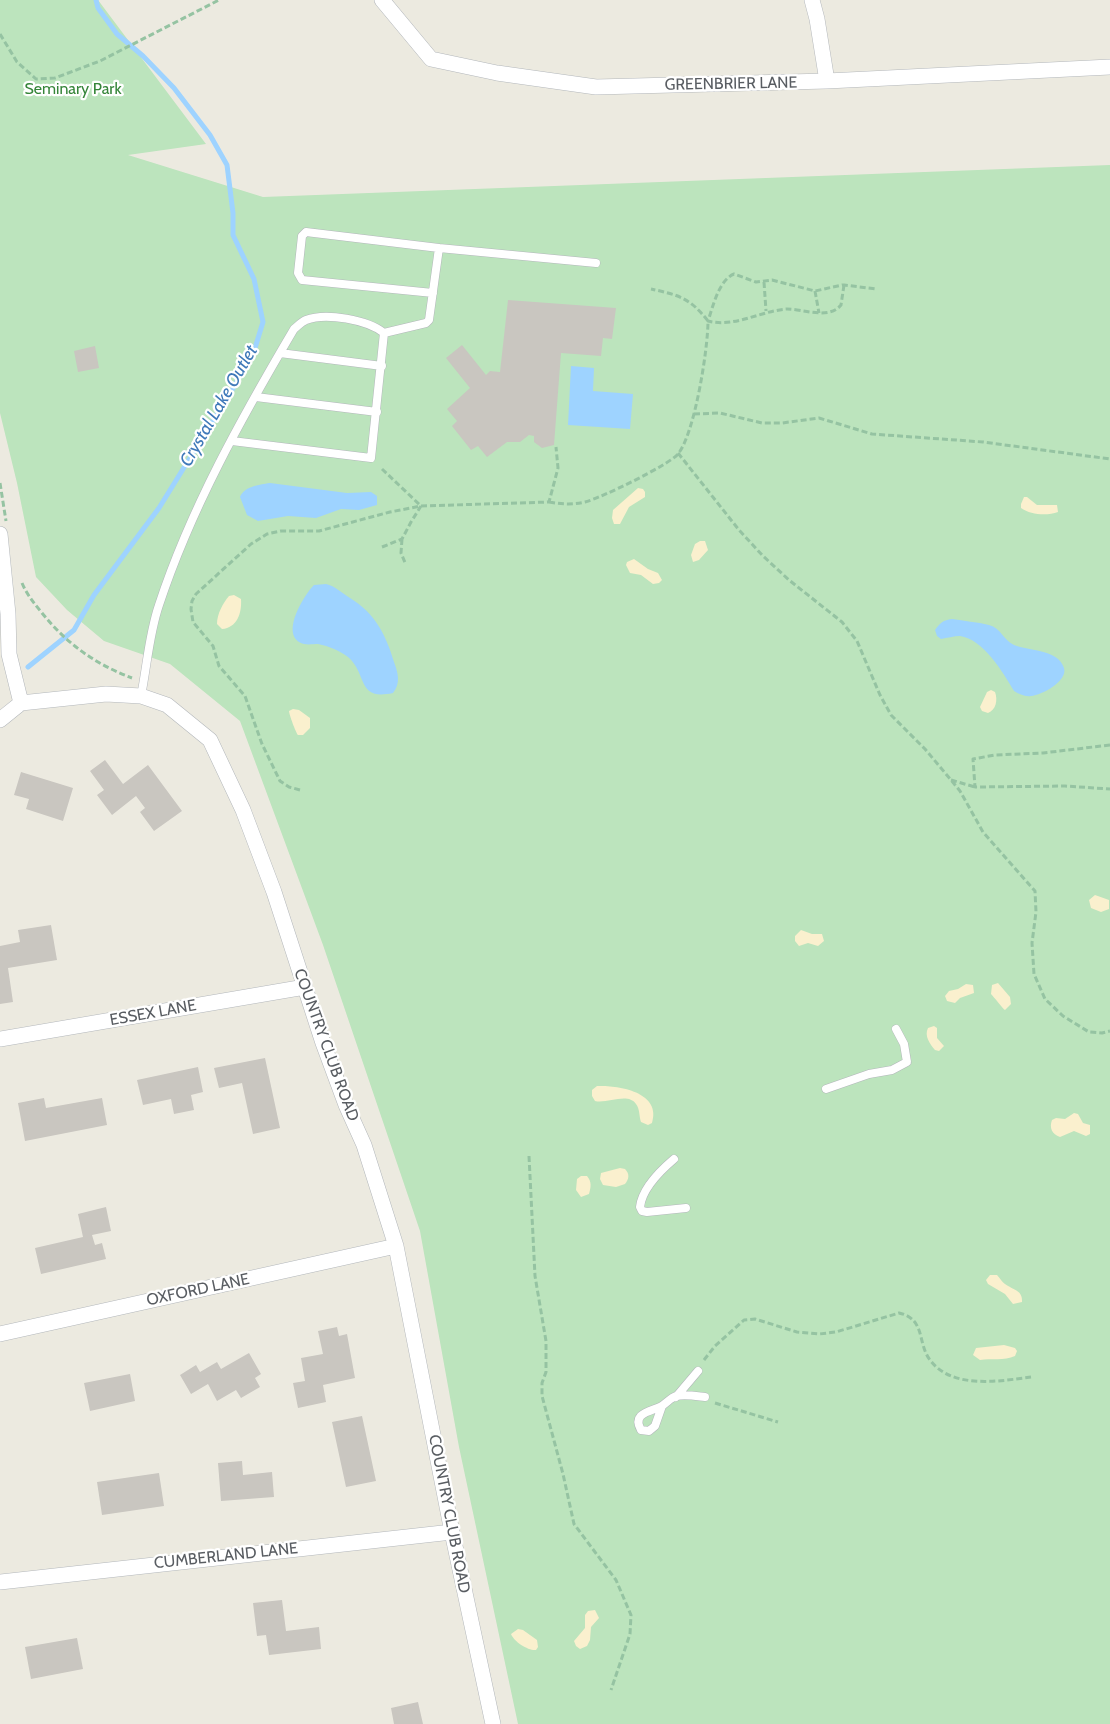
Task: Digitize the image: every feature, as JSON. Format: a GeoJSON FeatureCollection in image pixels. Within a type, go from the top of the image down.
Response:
{"type":"FeatureCollection","features":[{"type":"Feature","properties":{"kind":"street","name":"GREENBRIER LANE"},"geometry":{"type":"LineString","coordinates":[[382,0],[431,59],[497,73],[596,87],[827,81],[1110,67]]}},
{"type":"Feature","properties":{"kind":"street"},"geometry":{"type":"LineString","coordinates":[[812,0],[827,81]]}},
{"type":"Feature","properties":{"kind":"street"},"geometry":{"type":"LineString","coordinates":[[0,534],[9,614],[5,655],[21,703],[0,720]]}},
{"type":"Feature","properties":{"kind":"street","name":"COUNTRY CLUB ROAD"},"geometry":{"type":"LineString","coordinates":[[21,703],[106,694],[141,696],[167,705],[210,740],[243,810],[274,892],[323,1043],[364,1145],[396,1246],[452,1532],[493,1724]]}},
{"type":"Feature","properties":{"kind":"street","name":"ESSEX LANE"},"geometry":{"type":"LineString","coordinates":[[0,1039],[305,987]]}},
{"type":"Feature","properties":{"kind":"street","name":"OXFORD LANE"},"geometry":{"type":"LineString","coordinates":[[0,1334],[396,1246]]}},
{"type":"Feature","properties":{"kind":"street","name":"CUMBERLAND LANE"},"geometry":{"type":"LineString","coordinates":[[0,1582],[452,1532]]}},
{"type":"Feature","properties":{"kind":"lane"},"geometry":{"type":"LineString","coordinates":[[433,293],[302,280],[298,273],[302,236],[306,232],[438,248],[596,262]]}},
{"type":"Feature","properties":{"kind":"lane"},"geometry":{"type":"LineString","coordinates":[[384,333],[426,323],[429,320],[438,248]]}},
{"type":"Feature","properties":{"kind":"lane"},"geometry":{"type":"LineString","coordinates":[[141,696],[158,608],[194,512],[294,329],[303,321],[325,317],[362,322],[375,326],[384,333]]}},
{"type":"Feature","properties":{"kind":"lane"},"geometry":{"type":"LineString","coordinates":[[232,441],[371,458],[384,333]]}},
{"type":"Feature","properties":{"kind":"lane"},"geometry":{"type":"LineString","coordinates":[[280,353],[382,366]]}},
{"type":"Feature","properties":{"kind":"lane"},"geometry":{"type":"LineString","coordinates":[[256,396],[377,412]]}},
{"type":"Feature","properties":{"kind":"lane"},"geometry":{"type":"LineString","coordinates":[[826,1089],[869,1074],[892,1070],[907,1062],[904,1044],[896,1029]]}},
{"type":"Feature","properties":{"kind":"lane"},"geometry":{"type":"LineString","coordinates":[[674,1159],[660,1171],[646,1192],[640,1207],[642,1211],[647,1212],[686,1208]]}},
{"type":"Feature","properties":{"kind":"lane"},"geometry":{"type":"LineString","coordinates":[[662,1406],[676,1396],[698,1371]]}},
{"type":"Feature","properties":{"kind":"lane"},"geometry":{"type":"LineString","coordinates":[[676,1396],[705,1397]]}},
{"type":"Feature","properties":{"kind":"path"},"geometry":{"type":"LineString","coordinates":[[0,34],[17,62],[36,79],[55,78],[120,51],[219,0]]}},
{"type":"Feature","properties":{"kind":"path"},"geometry":{"type":"LineString","coordinates":[[300,790],[280,781],[262,744],[245,696],[219,666],[213,646],[193,622],[191,615],[192,601],[196,594],[236,556],[267,534],[281,531],[319,531],[421,506],[549,502],[568,505],[585,502],[628,483],[678,453],[694,414],[708,336],[708,321],[718,293],[728,276],[734,274],[756,282],[772,280],[815,291],[844,285],[876,289]]}},
{"type":"Feature","properties":{"kind":"path"},"geometry":{"type":"LineString","coordinates":[[764,282],[766,312]]}},
{"type":"Feature","properties":{"kind":"path"},"geometry":{"type":"LineString","coordinates":[[651,289],[682,296],[691,302],[708,321],[718,324],[766,312],[795,309],[819,313],[839,308],[843,301],[844,285]]}},
{"type":"Feature","properties":{"kind":"path"},"geometry":{"type":"LineString","coordinates":[[815,291],[819,313]]}},
{"type":"Feature","properties":{"kind":"path"},"geometry":{"type":"LineString","coordinates":[[694,414],[720,413],[762,423],[819,418],[872,434],[983,442],[1110,459]]}},
{"type":"Feature","properties":{"kind":"path"},"geometry":{"type":"LineString","coordinates":[[549,502],[558,468],[556,447]]}},
{"type":"Feature","properties":{"kind":"path"},"geometry":{"type":"LineString","coordinates":[[678,453],[732,522],[763,556],[842,622],[857,641],[891,715],[925,749],[960,790],[983,832],[1035,891],[1036,912],[1032,943],[1034,974],[1045,999],[1063,1016],[1089,1032],[1110,1031]]}},
{"type":"Feature","properties":{"kind":"path"},"geometry":{"type":"LineString","coordinates":[[382,469],[421,506]]}},
{"type":"Feature","properties":{"kind":"path"},"geometry":{"type":"LineString","coordinates":[[406,565],[401,553],[402,539],[421,506]]}},
{"type":"Feature","properties":{"kind":"path"},"geometry":{"type":"LineString","coordinates":[[382,547],[402,539]]}},
{"type":"Feature","properties":{"kind":"path"},"geometry":{"type":"LineString","coordinates":[[57,630],[73,646]]}},
{"type":"Feature","properties":{"kind":"path"},"geometry":{"type":"LineString","coordinates":[[975,787],[973,759],[1110,745]]}},
{"type":"Feature","properties":{"kind":"path"},"geometry":{"type":"LineString","coordinates":[[951,780],[975,787],[1065,786],[1110,789]]}},
{"type":"Feature","properties":{"kind":"path"},"geometry":{"type":"LineString","coordinates":[[529,1156],[535,1276],[546,1341],[546,1372],[542,1383],[542,1396],[564,1474],[574,1524],[616,1580],[631,1615],[630,1634],[611,1690]]}},
{"type":"Feature","properties":{"kind":"path"},"geometry":{"type":"LineString","coordinates":[[698,1371],[715,1346],[744,1320],[755,1319],[797,1332],[819,1334],[836,1332],[899,1313],[908,1315],[917,1323],[930,1361],[938,1369],[969,1381],[982,1382],[1031,1377]]}},
{"type":"Feature","properties":{"kind":"path"},"geometry":{"type":"LineString","coordinates":[[705,1397],[714,1403],[778,1422]]}},
{"type":"Feature","properties":{"kind":"green space","name":"Seminary Park"},"geometry":{"type":"Polygon","coordinates":[[[0,0],[98,0],[206,144],[128,155],[263,197],[1110,165],[1110,1724],[518,1724],[459,1447],[420,1231],[323,945],[240,721],[170,664],[104,641],[67,610],[36,577],[0,413],[0,0]]]}},
{"type":"Feature","properties":{"kind":"sand"},"geometry":{"type":"Polygon","coordinates":[[[638,488],[643,489],[645,497],[629,507],[620,524],[614,524],[613,510],[638,488]]]}},
{"type":"Feature","properties":{"kind":"sand"},"geometry":{"type":"Polygon","coordinates":[[[1024,497],[1037,505],[1057,505],[1058,512],[1039,514],[1029,512],[1021,508],[1024,497]]]}},
{"type":"Feature","properties":{"kind":"sand"},"geometry":{"type":"Polygon","coordinates":[[[705,541],[708,550],[699,560],[693,562],[691,555],[695,544],[705,541]]]}},
{"type":"Feature","properties":{"kind":"sand"},"geometry":{"type":"Polygon","coordinates":[[[634,559],[658,573],[662,580],[653,584],[641,575],[630,573],[626,565],[634,559]]]}},
{"type":"Feature","properties":{"kind":"sand"},"geometry":{"type":"Polygon","coordinates":[[[234,595],[241,599],[241,609],[235,623],[222,629],[217,624],[219,613],[229,596],[234,595]]]}},
{"type":"Feature","properties":{"kind":"sand"},"geometry":{"type":"Polygon","coordinates":[[[991,690],[995,692],[996,701],[993,710],[988,713],[982,711],[980,707],[987,692],[991,690]]]}},
{"type":"Feature","properties":{"kind":"sand"},"geometry":{"type":"Polygon","coordinates":[[[299,710],[310,718],[310,728],[303,735],[298,735],[293,723],[289,711],[299,710]]]}},
{"type":"Feature","properties":{"kind":"sand"},"geometry":{"type":"Polygon","coordinates":[[[1095,895],[1109,900],[1109,909],[1101,912],[1091,908],[1089,900],[1095,895]]]}},
{"type":"Feature","properties":{"kind":"sand"},"geometry":{"type":"Polygon","coordinates":[[[801,930],[812,934],[822,934],[824,941],[818,946],[808,943],[799,946],[795,941],[795,936],[801,930]]]}},
{"type":"Feature","properties":{"kind":"sand"},"geometry":{"type":"Polygon","coordinates":[[[998,983],[1010,997],[1011,1004],[1005,1010],[991,994],[992,985],[998,983]]]}},
{"type":"Feature","properties":{"kind":"sand"},"geometry":{"type":"Polygon","coordinates":[[[966,984],[973,985],[974,993],[960,998],[955,1003],[947,1001],[945,996],[949,991],[966,984]]]}},
{"type":"Feature","properties":{"kind":"sand"},"geometry":{"type":"Polygon","coordinates":[[[934,1026],[937,1028],[937,1038],[944,1046],[939,1051],[935,1050],[927,1037],[928,1028],[934,1026]]]}},
{"type":"Feature","properties":{"kind":"sand"},"geometry":{"type":"Polygon","coordinates":[[[597,1086],[626,1089],[645,1097],[651,1104],[652,1123],[648,1125],[641,1122],[636,1104],[628,1099],[595,1101],[592,1090],[597,1086]]]}},
{"type":"Feature","properties":{"kind":"sand"},"geometry":{"type":"Polygon","coordinates":[[[1074,1113],[1078,1114],[1083,1123],[1090,1125],[1090,1134],[1086,1136],[1074,1131],[1060,1137],[1055,1134],[1051,1128],[1052,1120],[1065,1119],[1074,1113]]]}},
{"type":"Feature","properties":{"kind":"sand"},"geometry":{"type":"Polygon","coordinates":[[[620,1168],[625,1169],[628,1173],[625,1184],[616,1187],[603,1185],[600,1179],[601,1173],[620,1168]]]}},
{"type":"Feature","properties":{"kind":"sand"},"geometry":{"type":"Polygon","coordinates":[[[587,1176],[591,1185],[589,1194],[581,1197],[576,1190],[577,1179],[587,1176]]]}},
{"type":"Feature","properties":{"kind":"sand"},"geometry":{"type":"Polygon","coordinates":[[[990,1275],[997,1275],[1019,1293],[1022,1302],[1013,1304],[1005,1294],[988,1284],[986,1280],[990,1275]]]}},
{"type":"Feature","properties":{"kind":"sand"},"geometry":{"type":"Polygon","coordinates":[[[1004,1345],[1015,1348],[1017,1351],[1015,1356],[980,1360],[973,1355],[976,1348],[1004,1345]]]}},
{"type":"Feature","properties":{"kind":"sand"},"geometry":{"type":"Polygon","coordinates":[[[595,1610],[599,1618],[591,1627],[587,1646],[580,1649],[574,1641],[585,1628],[585,1615],[588,1611],[595,1610]]]}},
{"type":"Feature","properties":{"kind":"sand"},"geometry":{"type":"Polygon","coordinates":[[[518,1629],[537,1640],[536,1650],[515,1640],[511,1634],[518,1629]]]}},
{"type":"Feature","properties":{"kind":"water"},"geometry":{"type":"Polygon","coordinates":[[[571,366],[594,368],[593,391],[633,394],[630,429],[568,425],[571,366]]]}},
{"type":"Feature","properties":{"kind":"water"},"geometry":{"type":"Polygon","coordinates":[[[270,483],[347,493],[371,492],[377,496],[377,505],[359,510],[341,509],[316,518],[288,516],[258,521],[247,515],[240,497],[249,488],[270,483]]]}},
{"type":"Feature","properties":{"kind":"water"},"geometry":{"type":"Polygon","coordinates":[[[326,584],[359,604],[378,626],[398,674],[398,682],[393,693],[381,694],[368,690],[354,664],[348,657],[334,649],[318,644],[304,644],[297,640],[293,633],[293,625],[300,606],[314,585],[326,584]]]}},
{"type":"Feature","properties":{"kind":"water"},"geometry":{"type":"Polygon","coordinates":[[[952,619],[989,625],[997,629],[1014,645],[1056,657],[1064,668],[1062,678],[1047,690],[1036,695],[1027,696],[1014,691],[992,658],[977,643],[960,636],[941,639],[937,636],[935,630],[938,625],[952,619]]]}},
{"type":"Feature","properties":{"kind":"building"},"geometry":{"type":"Polygon","coordinates":[[[508,300],[616,308],[612,339],[603,338],[601,356],[561,353],[554,445],[542,448],[534,442],[534,436],[529,435],[520,442],[507,442],[487,457],[478,446],[471,450],[452,426],[457,421],[447,409],[470,388],[446,358],[462,345],[486,375],[490,371],[500,372],[508,300]]]}},
{"type":"Feature","properties":{"kind":"building"},"geometry":{"type":"Polygon","coordinates":[[[95,346],[99,368],[78,372],[74,351],[95,346]]]}},
{"type":"Feature","properties":{"kind":"building"},"geometry":{"type":"Polygon","coordinates":[[[105,760],[123,784],[148,765],[182,811],[154,831],[140,812],[145,808],[136,796],[112,815],[97,795],[104,790],[90,771],[105,760]]]}},
{"type":"Feature","properties":{"kind":"building"},"geometry":{"type":"Polygon","coordinates":[[[21,772],[73,788],[63,821],[26,809],[29,799],[14,795],[21,772]]]}},
{"type":"Feature","properties":{"kind":"building"},"geometry":{"type":"Polygon","coordinates":[[[51,925],[57,960],[8,968],[13,1002],[0,1004],[0,946],[20,942],[18,930],[51,925]]]}},
{"type":"Feature","properties":{"kind":"building"},"geometry":{"type":"Polygon","coordinates":[[[265,1058],[280,1128],[253,1134],[242,1083],[219,1088],[214,1068],[265,1058]]]}},
{"type":"Feature","properties":{"kind":"building"},"geometry":{"type":"Polygon","coordinates":[[[198,1067],[203,1092],[191,1095],[194,1110],[174,1114],[171,1099],[143,1105],[137,1080],[198,1067]]]}},
{"type":"Feature","properties":{"kind":"building"},"geometry":{"type":"Polygon","coordinates":[[[44,1098],[46,1108],[102,1098],[107,1125],[25,1141],[18,1103],[44,1098]]]}},
{"type":"Feature","properties":{"kind":"building"},"geometry":{"type":"Polygon","coordinates":[[[106,1207],[111,1231],[92,1235],[95,1245],[102,1243],[106,1259],[41,1274],[35,1248],[83,1237],[78,1214],[106,1207]]]}},
{"type":"Feature","properties":{"kind":"building"},"geometry":{"type":"Polygon","coordinates":[[[337,1327],[339,1336],[347,1334],[355,1378],[323,1385],[326,1402],[298,1408],[293,1383],[305,1381],[301,1358],[323,1354],[318,1331],[337,1327]]]}},
{"type":"Feature","properties":{"kind":"building"},"geometry":{"type":"Polygon","coordinates":[[[249,1353],[261,1374],[255,1378],[260,1387],[241,1398],[236,1390],[217,1401],[208,1384],[191,1394],[180,1375],[196,1365],[200,1372],[217,1362],[221,1369],[249,1353]]]}},
{"type":"Feature","properties":{"kind":"building"},"geometry":{"type":"Polygon","coordinates":[[[130,1374],[135,1401],[90,1411],[84,1383],[130,1374]]]}},
{"type":"Feature","properties":{"kind":"building"},"geometry":{"type":"Polygon","coordinates":[[[362,1416],[376,1481],[346,1487],[332,1422],[362,1416]]]}},
{"type":"Feature","properties":{"kind":"building"},"geometry":{"type":"Polygon","coordinates":[[[242,1461],[243,1475],[272,1472],[274,1497],[221,1501],[218,1463],[242,1461]]]}},
{"type":"Feature","properties":{"kind":"building"},"geometry":{"type":"Polygon","coordinates":[[[159,1473],[164,1506],[102,1515],[97,1482],[159,1473]]]}},
{"type":"Feature","properties":{"kind":"building"},"geometry":{"type":"Polygon","coordinates":[[[282,1600],[286,1631],[319,1627],[321,1649],[269,1655],[266,1635],[257,1636],[253,1603],[282,1600]]]}},
{"type":"Feature","properties":{"kind":"building"},"geometry":{"type":"Polygon","coordinates":[[[77,1638],[83,1669],[31,1679],[25,1647],[77,1638]]]}},
{"type":"Feature","properties":{"kind":"building"},"geometry":{"type":"Polygon","coordinates":[[[418,1702],[423,1724],[394,1724],[391,1708],[418,1702]]]}},
{"type":"Feature","properties":{"kind":"waterway","name":"Crystal Lake Outlet"},"geometry":{"type":"LineString","coordinates":[[28,667],[74,630],[94,595],[159,508],[235,385],[255,348],[263,322],[254,279],[233,235],[233,213],[227,165],[210,135],[174,88],[143,56],[117,34],[98,8],[96,0]]}}]}
